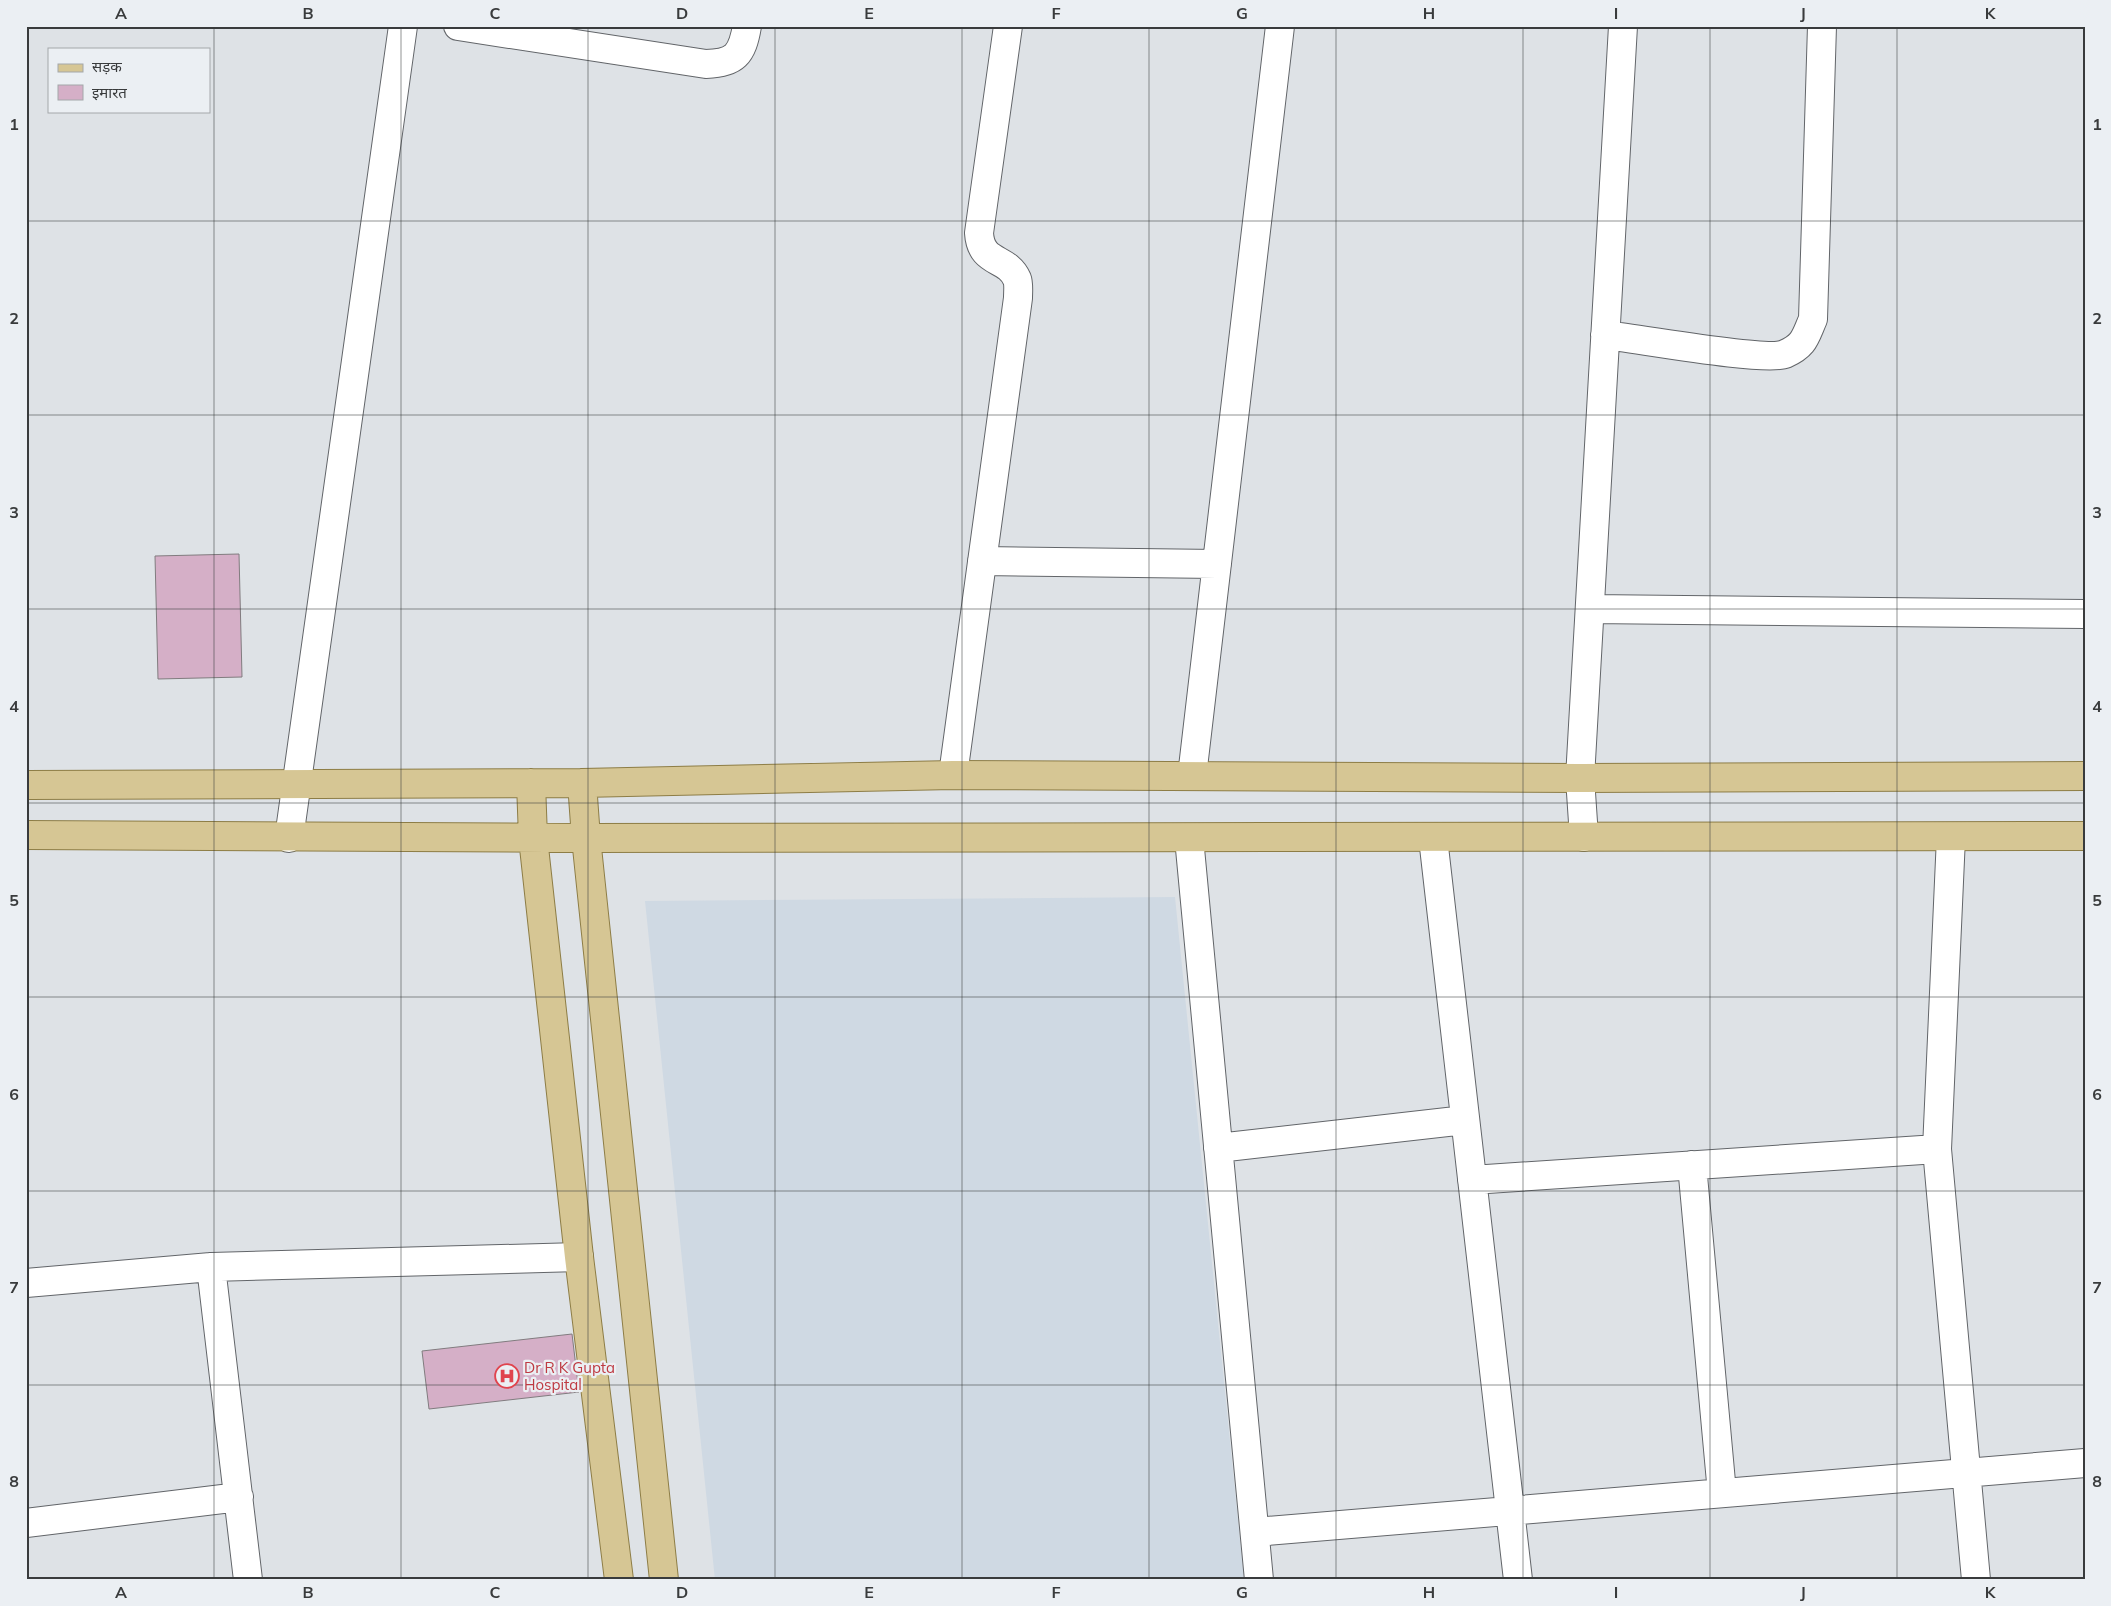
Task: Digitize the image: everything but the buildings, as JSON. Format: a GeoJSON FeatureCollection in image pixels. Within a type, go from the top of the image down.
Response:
{"type":"FeatureCollection","features":[{"type":"Feature","properties":{"kind":"main road"},"geometry":{"type":"LineString","coordinates":[[26,785],[582,783],[953,775],[1580,778],[2085,776]]}},
{"type":"Feature","properties":{"kind":"main road"},"geometry":{"type":"LineString","coordinates":[[531,783],[533,838],[579,1257],[619,1580]]}},
{"type":"Feature","properties":{"kind":"main road"},"geometry":{"type":"LineString","coordinates":[[582,783],[586,838],[664,1580]]}},
{"type":"Feature","properties":{"kind":"main road"},"geometry":{"type":"LineString","coordinates":[[26,836],[290,838],[2085,836]]}},
{"type":"Feature","properties":{"kind":"street"},"geometry":{"type":"LineString","coordinates":[[290,838],[403,26]]}},
{"type":"Feature","properties":{"kind":"street"},"geometry":{"type":"LineString","coordinates":[[458,26],[706,64],[724,64],[737,56],[745,37],[747,26]]}},
{"type":"Feature","properties":{"kind":"street"},"geometry":{"type":"LineString","coordinates":[[953,775],[1018,298],[1018,280],[1011,269],[989,256],[980,244],[979,233],[1008,26]]}},
{"type":"Feature","properties":{"kind":"street"},"geometry":{"type":"LineString","coordinates":[[1192,776],[1280,26]]}},
{"type":"Feature","properties":{"kind":"street"},"geometry":{"type":"LineString","coordinates":[[1584,837],[1580,778],[1623,26]]}},
{"type":"Feature","properties":{"kind":"street"},"geometry":{"type":"LineString","coordinates":[[1605,334],[1752,355],[1783,355],[1802,344],[1813,319],[1822,26]]}},
{"type":"Feature","properties":{"kind":"street"},"geometry":{"type":"LineString","coordinates":[[982,561],[1217,564]]}},
{"type":"Feature","properties":{"kind":"street"},"geometry":{"type":"LineString","coordinates":[[1590,609],[2085,614]]}},
{"type":"Feature","properties":{"kind":"street"},"geometry":{"type":"LineString","coordinates":[[1951,837],[1936,1149],[1976,1580]]}},
{"type":"Feature","properties":{"kind":"street"},"geometry":{"type":"LineString","coordinates":[[1189,838],[1259,1580]]}},
{"type":"Feature","properties":{"kind":"street"},"geometry":{"type":"LineString","coordinates":[[1433,838],[1518,1580]]}},
{"type":"Feature","properties":{"kind":"street"},"geometry":{"type":"LineString","coordinates":[[1218,1148],[1465,1120]]}},
{"type":"Feature","properties":{"kind":"street"},"geometry":{"type":"LineString","coordinates":[[1472,1180],[1936,1149]]}},
{"type":"Feature","properties":{"kind":"street"},"geometry":{"type":"LineString","coordinates":[[1692,1165],[1722,1493]]}},
{"type":"Feature","properties":{"kind":"street"},"geometry":{"type":"LineString","coordinates":[[26,1283],[211,1266],[579,1257]]}},
{"type":"Feature","properties":{"kind":"street"},"geometry":{"type":"LineString","coordinates":[[211,1266],[248,1580]]}},
{"type":"Feature","properties":{"kind":"street"},"geometry":{"type":"LineString","coordinates":[[1255,1532],[2085,1463]]}},
{"type":"Feature","properties":{"kind":"street"},"geometry":{"type":"LineString","coordinates":[[26,1523],[239,1497]]}},
{"type":"Feature","properties":{"kind":"shaded area"},"geometry":{"type":"Polygon","coordinates":[[[1175,897],[1244,1580],[715,1580],[645,901],[1175,897]]]}},
{"type":"Feature","properties":{"kind":"place","name":"Dr R K Gupta Hospital"},"geometry":{"type":"Point","coordinates":[507,1376]}}]}
